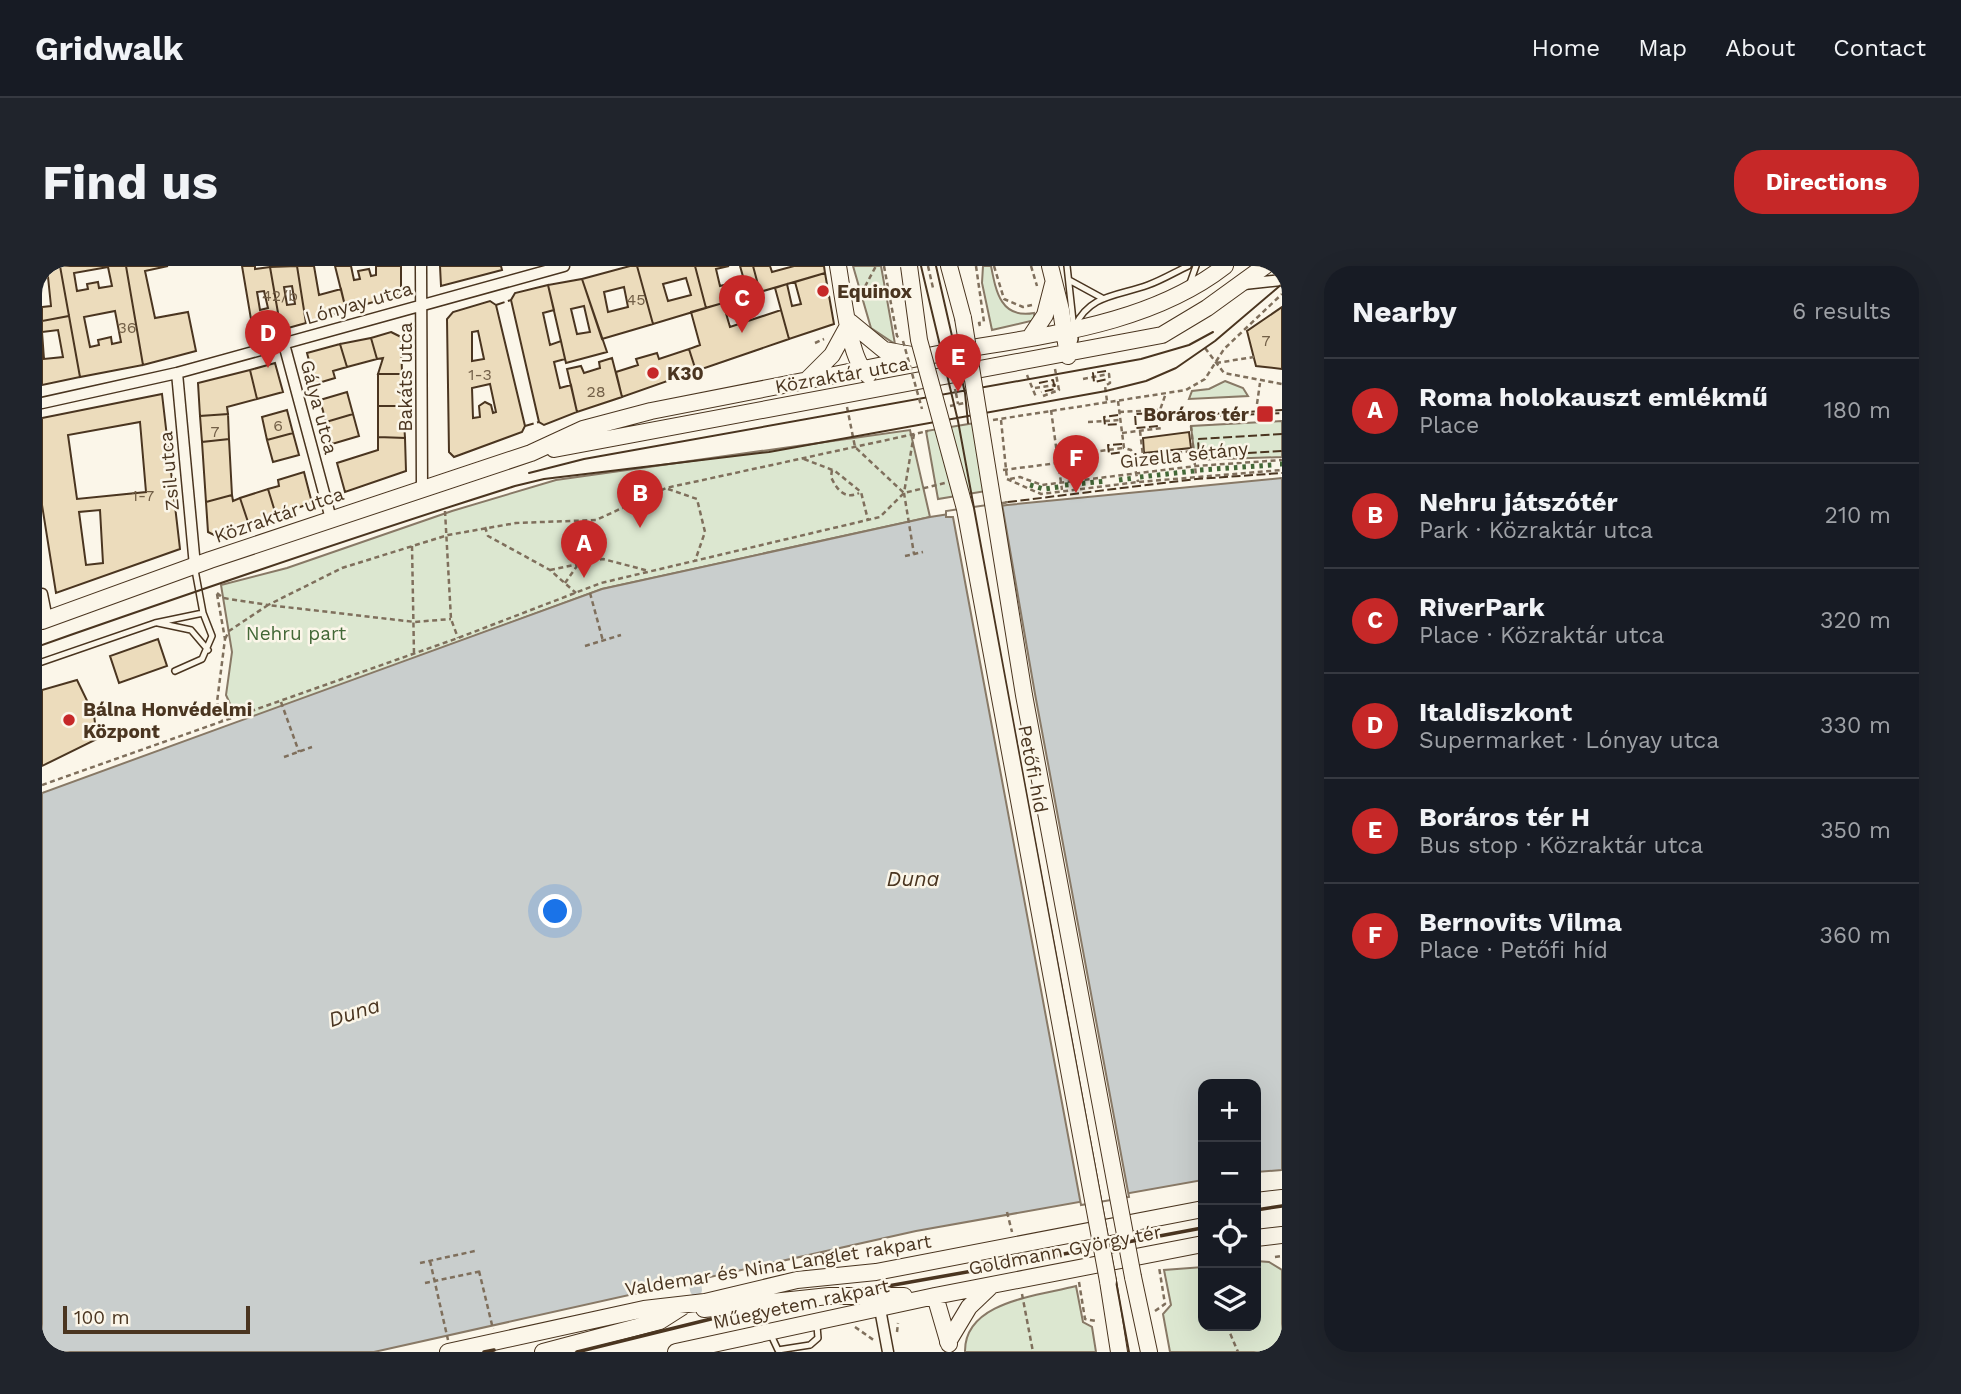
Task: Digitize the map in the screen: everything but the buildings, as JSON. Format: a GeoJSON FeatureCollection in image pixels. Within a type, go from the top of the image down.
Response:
{"type":"FeatureCollection","features":[{"type":"Feature","properties":{"kind":"main road"},"geometry":{"type":"LineString","coordinates":[[838,266],[850,322],[852,351],[862,371],[890,388]]}},
{"type":"Feature","properties":{"kind":"main road","name":"Petőfi híd"},"geometry":{"type":"LineString","coordinates":[[909,266],[919,340],[965,509],[1119,1352]]}},
{"type":"Feature","properties":{"kind":"main road"},"geometry":{"type":"LineString","coordinates":[[950,266],[963,318]]}},
{"type":"Feature","properties":{"kind":"main road"},"geometry":{"type":"LineString","coordinates":[[961,266],[963,318]]}},
{"type":"Feature","properties":{"kind":"main road","name":"Közraktár utca"},"geometry":{"type":"LineString","coordinates":[[44,620],[331,519],[531,453],[583,429],[652,411],[1069,329],[1138,312],[1187,292],[1225,266]]}},
{"type":"Feature","properties":{"kind":"main road","name":"Közraktár utca"},"geometry":{"type":"LineString","coordinates":[[531,453],[846,402],[890,388],[1068,356],[1163,335],[1178,328],[1265,266]]}},
{"type":"Feature","properties":{"kind":"main road"},"geometry":{"type":"LineString","coordinates":[[1058,276],[1069,329],[1068,356]]}},
{"type":"Feature","properties":{"kind":"main road"},"geometry":{"type":"LineString","coordinates":[[1031,336],[1045,315],[1058,276]]}},
{"type":"Feature","properties":{"kind":"main road","name":"Petőfi híd"},"geometry":{"type":"LineString","coordinates":[[963,318],[1024,695],[1149,1352]]}},
{"type":"Feature","properties":{"kind":"main road"},"geometry":{"type":"LineString","coordinates":[[850,322],[884,350],[895,355],[929,356]]}},
{"type":"Feature","properties":{"kind":"main road"},"geometry":{"type":"LineString","coordinates":[[804,382],[832,355],[850,322]]}},
{"type":"Feature","properties":{"kind":"main road"},"geometry":{"type":"LineString","coordinates":[[846,402],[862,371]]}},
{"type":"Feature","properties":{"kind":"main road"},"geometry":{"type":"LineString","coordinates":[[1261,1200],[1282,1198]]}},
{"type":"Feature","properties":{"kind":"main road","name":"Valdemar és Nina Langlet rakpart"},"geometry":{"type":"LineString","coordinates":[[448,1347],[644,1308],[683,1306],[797,1280],[876,1272],[1198,1210]]}},
{"type":"Feature","properties":{"kind":"main road"},"geometry":{"type":"LineString","coordinates":[[1261,1237],[1282,1235]]}},
{"type":"Feature","properties":{"kind":"main road","name":"Goldmann György tér"},"geometry":{"type":"LineString","coordinates":[[935,1296],[1198,1245]]}},
{"type":"Feature","properties":{"kind":"main road"},"geometry":{"type":"LineString","coordinates":[[949,1347],[969,1307],[992,1285]]}},
{"type":"Feature","properties":{"kind":"main road"},"geometry":{"type":"LineString","coordinates":[[543,1352],[660,1321],[683,1306],[715,1310],[830,1296],[935,1296],[949,1347]]}},
{"type":"Feature","properties":{"kind":"main road","name":"Műegyetem rakpart"},"geometry":{"type":"LineString","coordinates":[[676,1352],[935,1296]]}},
{"type":"Feature","properties":{"kind":"street","name":"Bakáts utca"},"geometry":{"type":"LineString","coordinates":[[421,266],[422,488]]}},
{"type":"Feature","properties":{"kind":"street","name":"Lónyay utca"},"geometry":{"type":"LineString","coordinates":[[42,403],[177,373],[422,303],[564,266]]}},
{"type":"Feature","properties":{"kind":"street"},"geometry":{"type":"LineString","coordinates":[[1241,284],[1282,281]]}},
{"type":"Feature","properties":{"kind":"street","name":"Gálya utca"},"geometry":{"type":"LineString","coordinates":[[284,344],[331,519]]}},
{"type":"Feature","properties":{"kind":"street","name":"Zsil utca"},"geometry":{"type":"LineString","coordinates":[[177,373],[195,566]]}},
{"type":"Feature","properties":{"kind":"street"},"geometry":{"type":"LineString","coordinates":[[42,594],[44,620]]}},
{"type":"Feature","properties":{"kind":"street"},"geometry":{"type":"LineString","coordinates":[[880,1309],[888,1352]]}},
{"type":"Feature","properties":{"kind":"lane"},"geometry":{"type":"LineString","coordinates":[[1066,266],[1058,276],[1102,298]]}},
{"type":"Feature","properties":{"kind":"lane"},"geometry":{"type":"LineString","coordinates":[[1069,329],[1082,311],[1102,298],[1149,285],[1188,266]]}},
{"type":"Feature","properties":{"kind":"lane"},"geometry":{"type":"LineString","coordinates":[[1187,292],[1196,266]]}},
{"type":"Feature","properties":{"kind":"lane"},"geometry":{"type":"LineString","coordinates":[[652,411],[636,417],[630,426],[637,431],[654,431]]}},
{"type":"Feature","properties":{"kind":"lane"},"geometry":{"type":"LineString","coordinates":[[175,671],[202,659],[212,636],[203,613],[195,566]]}},
{"type":"Feature","properties":{"kind":"lane"},"geometry":{"type":"LineString","coordinates":[[42,662],[155,623],[203,613]]}},
{"type":"Feature","properties":{"kind":"lane"},"geometry":{"type":"LineString","coordinates":[[155,623],[191,630],[208,650]]}},
{"type":"Feature","properties":{"kind":"path"},"geometry":{"type":"LineString","coordinates":[[862,294],[876,266]]}},
{"type":"Feature","properties":{"kind":"path"},"geometry":{"type":"LineString","coordinates":[[884,266],[897,336]]}},
{"type":"Feature","properties":{"kind":"path"},"geometry":{"type":"LineString","coordinates":[[928,266],[933,288]]}},
{"type":"Feature","properties":{"kind":"path"},"geometry":{"type":"LineString","coordinates":[[976,266],[984,322]]}},
{"type":"Feature","properties":{"kind":"path"},"geometry":{"type":"LineString","coordinates":[[994,266],[1004,299],[1023,307],[1042,303]]}},
{"type":"Feature","properties":{"kind":"path"},"geometry":{"type":"LineString","coordinates":[[1031,266],[1038,291]]}},
{"type":"Feature","properties":{"kind":"path"},"geometry":{"type":"LineString","coordinates":[[1124,448],[1118,401],[1186,390],[1205,379],[1224,349],[1282,294]]}},
{"type":"Feature","properties":{"kind":"path"},"geometry":{"type":"LineString","coordinates":[[815,343],[827,338]]}},
{"type":"Feature","properties":{"kind":"path"},"geometry":{"type":"LineString","coordinates":[[903,341],[912,376]]}},
{"type":"Feature","properties":{"kind":"path"},"geometry":{"type":"LineString","coordinates":[[1205,348],[1224,373],[1260,382],[1282,384]]}},
{"type":"Feature","properties":{"kind":"path"},"geometry":{"type":"LineString","coordinates":[[1216,363],[1254,357]]}},
{"type":"Feature","properties":{"kind":"path"},"geometry":{"type":"LineString","coordinates":[[1043,396],[1059,390],[1055,369]]}},
{"type":"Feature","properties":{"kind":"path"},"geometry":{"type":"LineString","coordinates":[[1083,379],[1109,374],[1110,383],[1105,386],[1108,403]]}},
{"type":"Feature","properties":{"kind":"path"},"geometry":{"type":"LineString","coordinates":[[1026,375],[1036,397]]}},
{"type":"Feature","properties":{"kind":"path"},"geometry":{"type":"LineString","coordinates":[[1257,404],[1260,382]]}},
{"type":"Feature","properties":{"kind":"path"},"geometry":{"type":"LineString","coordinates":[[1034,388],[1056,384]]}},
{"type":"Feature","properties":{"kind":"path"},"geometry":{"type":"LineString","coordinates":[[955,389],[958,404]]}},
{"type":"Feature","properties":{"kind":"path"},"geometry":{"type":"LineString","coordinates":[[1119,412],[1160,410],[1167,393]]}},
{"type":"Feature","properties":{"kind":"path"},"geometry":{"type":"LineString","coordinates":[[846,402],[855,447],[904,493]]}},
{"type":"Feature","properties":{"kind":"path"},"geometry":{"type":"LineString","coordinates":[[1051,410],[1062,491]]}},
{"type":"Feature","properties":{"kind":"path"},"geometry":{"type":"LineString","coordinates":[[1000,418],[1007,479],[1041,494],[1196,476],[1282,470]]}},
{"type":"Feature","properties":{"kind":"path"},"geometry":{"type":"LineString","coordinates":[[1088,422],[1121,419]]}},
{"type":"Feature","properties":{"kind":"path"},"geometry":{"type":"LineString","coordinates":[[1191,426],[1196,476]]}},
{"type":"Feature","properties":{"kind":"path"},"geometry":{"type":"LineString","coordinates":[[1122,433],[1162,428]]}},
{"type":"Feature","properties":{"kind":"path"},"geometry":{"type":"LineString","coordinates":[[1140,430],[1143,456],[1195,449]]}},
{"type":"Feature","properties":{"kind":"path"},"geometry":{"type":"LineString","coordinates":[[914,434],[904,493],[914,554]]}},
{"type":"Feature","properties":{"kind":"path"},"geometry":{"type":"LineString","coordinates":[[225,639],[229,631],[268,605],[325,575],[448,534],[485,527],[596,520],[666,488],[855,447]]}},
{"type":"Feature","properties":{"kind":"path"},"geometry":{"type":"LineString","coordinates":[[1092,452],[1124,448],[1131,450],[1138,482]]}},
{"type":"Feature","properties":{"kind":"path"},"geometry":{"type":"LineString","coordinates":[[1006,469],[1058,463],[1066,456]]}},
{"type":"Feature","properties":{"kind":"path"},"geometry":{"type":"LineString","coordinates":[[802,458],[832,470],[861,492],[868,520]]}},
{"type":"Feature","properties":{"kind":"path","name":"Gizella sétány"},"geometry":{"type":"LineString","coordinates":[[1007,479],[1020,477],[1042,485],[1196,466],[1282,460]]}},
{"type":"Feature","properties":{"kind":"path"},"geometry":{"type":"LineString","coordinates":[[832,470],[831,477],[842,494],[849,496],[861,492]]}},
{"type":"Feature","properties":{"kind":"path"},"geometry":{"type":"LineString","coordinates":[[666,488],[696,499],[705,532],[695,561]]}},
{"type":"Feature","properties":{"kind":"path"},"geometry":{"type":"LineString","coordinates":[[42,785],[458,639],[601,583],[880,517],[904,493]]}},
{"type":"Feature","properties":{"kind":"path"},"geometry":{"type":"LineString","coordinates":[[445,511],[452,619],[458,639]]}},
{"type":"Feature","properties":{"kind":"path"},"geometry":{"type":"LineString","coordinates":[[485,527],[488,536],[550,570],[576,593]]}},
{"type":"Feature","properties":{"kind":"path"},"geometry":{"type":"LineString","coordinates":[[412,546],[414,654]]}},
{"type":"Feature","properties":{"kind":"path"},"geometry":{"type":"LineString","coordinates":[[905,556],[923,552]]}},
{"type":"Feature","properties":{"kind":"path"},"geometry":{"type":"LineString","coordinates":[[550,570],[603,559],[651,571]]}},
{"type":"Feature","properties":{"kind":"path"},"geometry":{"type":"LineString","coordinates":[[565,583],[578,564]]}},
{"type":"Feature","properties":{"kind":"path"},"geometry":{"type":"LineString","coordinates":[[222,721],[217,702],[225,639],[217,593],[223,598],[268,605],[415,622],[452,619]]}},
{"type":"Feature","properties":{"kind":"path"},"geometry":{"type":"LineString","coordinates":[[590,593],[603,641]]}},
{"type":"Feature","properties":{"kind":"path"},"geometry":{"type":"LineString","coordinates":[[585,646],[621,635]]}},
{"type":"Feature","properties":{"kind":"path"},"geometry":{"type":"LineString","coordinates":[[281,702],[299,752]]}},
{"type":"Feature","properties":{"kind":"path"},"geometry":{"type":"LineString","coordinates":[[284,757],[312,747]]}},
{"type":"Feature","properties":{"kind":"path"},"geometry":{"type":"LineString","coordinates":[[420,1263],[475,1251]]}},
{"type":"Feature","properties":{"kind":"path"},"geometry":{"type":"LineString","coordinates":[[1275,1257],[1282,1256]]}},
{"type":"Feature","properties":{"kind":"path"},"geometry":{"type":"LineString","coordinates":[[430,1261],[448,1347]]}},
{"type":"Feature","properties":{"kind":"path"},"geometry":{"type":"LineString","coordinates":[[1155,1311],[1165,1304],[1159,1267]]}},
{"type":"Feature","properties":{"kind":"path"},"geometry":{"type":"LineString","coordinates":[[425,1283],[480,1271],[494,1331]]}},
{"type":"Feature","properties":{"kind":"path"},"geometry":{"type":"LineString","coordinates":[[1079,1282],[1085,1319],[1096,1321]]}},
{"type":"Feature","properties":{"kind":"path"},"geometry":{"type":"LineString","coordinates":[[1022,1294],[1033,1352]]}},
{"type":"Feature","properties":{"kind":"path"},"geometry":{"type":"LineString","coordinates":[[854,1325],[860,1332]]}},
{"type":"Feature","properties":{"kind":"path"},"geometry":{"type":"LineString","coordinates":[[1229,1331],[1238,1352]]}},
{"type":"Feature","properties":{"kind":"green space"},"geometry":{"type":"Polygon","coordinates":[[[853,266],[881,266],[895,344],[871,328],[853,266]]]}},
{"type":"Feature","properties":{"kind":"green space"},"geometry":{"type":"Polygon","coordinates":[[[983,266],[991,266],[998,294],[1007,308],[1023,314],[1034,313],[1035,320],[992,330],[982,283],[983,266]]]}},
{"type":"Feature","properties":{"kind":"green space"},"geometry":{"type":"Polygon","coordinates":[[[1225,381],[1243,388],[1248,396],[1189,399],[1192,391],[1209,389],[1225,381]]]}},
{"type":"Feature","properties":{"kind":"green space"},"geometry":{"type":"Polygon","coordinates":[[[987,421],[998,489],[938,499],[926,431],[987,421]]]}},
{"type":"Feature","properties":{"kind":"green space"},"geometry":{"type":"Polygon","coordinates":[[[1282,421],[1282,457],[1195,460],[1191,426],[1282,421]]]}},
{"type":"Feature","properties":{"kind":"green space","name":"Nehru part"},"geometry":{"type":"Polygon","coordinates":[[[910,430],[930,517],[602,589],[255,717],[231,706],[226,695],[232,652],[221,585],[287,568],[452,511],[556,480],[910,430]]]}},
{"type":"Feature","properties":{"kind":"green space"},"geometry":{"type":"Polygon","coordinates":[[[1261,1261],[1269,1262],[1282,1270],[1282,1352],[1170,1352],[1163,1314],[1171,1305],[1164,1270],[1198,1267],[1198,1331],[1261,1331],[1261,1261]]]}},
{"type":"Feature","properties":{"kind":"green space"},"geometry":{"type":"Polygon","coordinates":[[[1076,1286],[1083,1322],[1092,1327],[1096,1352],[965,1352],[968,1335],[977,1322],[990,1311],[1024,1298],[1076,1286]]]}},
{"type":"Feature","properties":{"kind":"water","name":"Duna"},"geometry":{"type":"Polygon","coordinates":[[[1282,478],[1282,1170],[1261,1172],[1261,1079],[1198,1079],[1198,1181],[916,1231],[374,1352],[42,1352],[42,793],[602,589],[930,517],[1007,505],[1282,478]]]}},
{"type":"Feature","properties":{"kind":"pier"},"geometry":{"type":"Polygon","coordinates":[[[1008,502],[1002,504],[1035,694],[1129,1197],[1081,1205],[953,517],[946,517],[946,511],[1008,502]]]}},
{"type":"Feature","properties":{"kind":"waterway"},"geometry":{"type":"LineString","coordinates":[[692,1266],[696,1290]]}},
{"type":"Feature","properties":{"kind":"tram line"},"geometry":{"type":"LineString","coordinates":[[921,266],[958,421],[1129,1352]]}},
{"type":"Feature","properties":{"kind":"tram line"},"geometry":{"type":"LineString","coordinates":[[936,266],[965,393],[968,423]]}},
{"type":"Feature","properties":{"kind":"tram line"},"geometry":{"type":"LineString","coordinates":[[42,645],[337,544],[544,479],[769,452],[1106,391],[1146,381],[1176,368],[1215,341],[1282,284]]}},
{"type":"Feature","properties":{"kind":"tram line"},"geometry":{"type":"LineString","coordinates":[[529,473],[584,459],[1141,359],[1189,345],[1213,332]]}},
{"type":"Feature","properties":{"kind":"tram line"},"geometry":{"type":"LineString","coordinates":[[1158,417],[1282,410]]}},
{"type":"Feature","properties":{"kind":"hedge"},"geometry":{"type":"LineString","coordinates":[[1200,470],[1273,465]]}},
{"type":"Feature","properties":{"kind":"hedge"},"geometry":{"type":"LineString","coordinates":[[1140,477],[1194,471]]}},
{"type":"Feature","properties":{"kind":"hedge"},"geometry":{"type":"LineString","coordinates":[[1119,480],[1134,478]]}},
{"type":"Feature","properties":{"kind":"hedge"},"geometry":{"type":"LineString","coordinates":[[1065,485],[1107,481]]}},
{"type":"Feature","properties":{"kind":"hedge"},"geometry":{"type":"LineString","coordinates":[[1030,485],[1044,489],[1059,487]]}},
{"type":"Feature","properties":{"kind":"fence"},"geometry":{"type":"LineString","coordinates":[[496,305],[511,300]]}},
{"type":"Feature","properties":{"kind":"fence"},"geometry":{"type":"LineString","coordinates":[[1106,371],[1093,373],[1094,382],[1108,379]]}},
{"type":"Feature","properties":{"kind":"fence"},"geometry":{"type":"LineString","coordinates":[[1039,383],[1053,380],[1055,389],[1041,392]]}},
{"type":"Feature","properties":{"kind":"fence"},"geometry":{"type":"LineString","coordinates":[[1158,413],[1135,414],[1136,428],[1159,426]]}},
{"type":"Feature","properties":{"kind":"fence"},"geometry":{"type":"LineString","coordinates":[[1158,419],[1282,413]]}},
{"type":"Feature","properties":{"kind":"fence"},"geometry":{"type":"LineString","coordinates":[[1118,415],[1104,417],[1105,425],[1119,424]]}},
{"type":"Feature","properties":{"kind":"fence"},"geometry":{"type":"LineString","coordinates":[[525,426],[539,422]]}},
{"type":"Feature","properties":{"kind":"fence"},"geometry":{"type":"LineString","coordinates":[[1282,434],[1198,439],[1199,456],[1282,451]]}},
{"type":"Feature","properties":{"kind":"fence"},"geometry":{"type":"LineString","coordinates":[[1122,444],[1108,445],[1109,454],[1123,452]]}},
{"type":"Feature","properties":{"kind":"fence"},"geometry":{"type":"LineString","coordinates":[[1008,502],[1196,479],[1282,473]]}},
{"type":"Feature","properties":{"kind":"wall"},"geometry":{"type":"LineString","coordinates":[[1261,1209],[1282,1206]]}},
{"type":"Feature","properties":{"kind":"wall"},"geometry":{"type":"LineString","coordinates":[[1021,1262],[1198,1229]]}},
{"type":"Feature","properties":{"kind":"wall"},"geometry":{"type":"LineString","coordinates":[[871,1289],[1012,1264]]}},
{"type":"Feature","properties":{"kind":"wall"},"geometry":{"type":"LineString","coordinates":[[577,1352],[719,1317]]}},
{"type":"Feature","properties":{"kind":"wall"},"geometry":{"type":"LineString","coordinates":[[484,1352],[494,1350]]}},
{"type":"Feature","properties":{"kind":"place","name":"Equinox"},"geometry":{"type":"Point","coordinates":[823,291]}},
{"type":"Feature","properties":{"kind":"place","name":"RiverPark"},"geometry":{"type":"Point","coordinates":[742,333]}},
{"type":"Feature","properties":{"kind":"place","name":"Italdiszkont"},"geometry":{"type":"Point","coordinates":[268,368]}},
{"type":"Feature","properties":{"kind":"place","name":"K30"},"geometry":{"type":"Point","coordinates":[653,373]}},
{"type":"Feature","properties":{"kind":"place","name":"Boráros tér H"},"geometry":{"type":"Point","coordinates":[958,392]}},
{"type":"Feature","properties":{"kind":"place","name":"Boráros tér"},"geometry":{"type":"Point","coordinates":[1265,414]}},
{"type":"Feature","properties":{"kind":"place","name":"Bernovits Vilma"},"geometry":{"type":"Point","coordinates":[1076,493]}},
{"type":"Feature","properties":{"kind":"place","name":"Nehru játszótér"},"geometry":{"type":"Point","coordinates":[640,528]}},
{"type":"Feature","properties":{"kind":"place","name":"Roma holokauszt emlékmű"},"geometry":{"type":"Point","coordinates":[584,578]}},
{"type":"Feature","properties":{"kind":"place","name":"Bálna Honvédelmi Központ"},"geometry":{"type":"Point","coordinates":[69,720]}}]}
